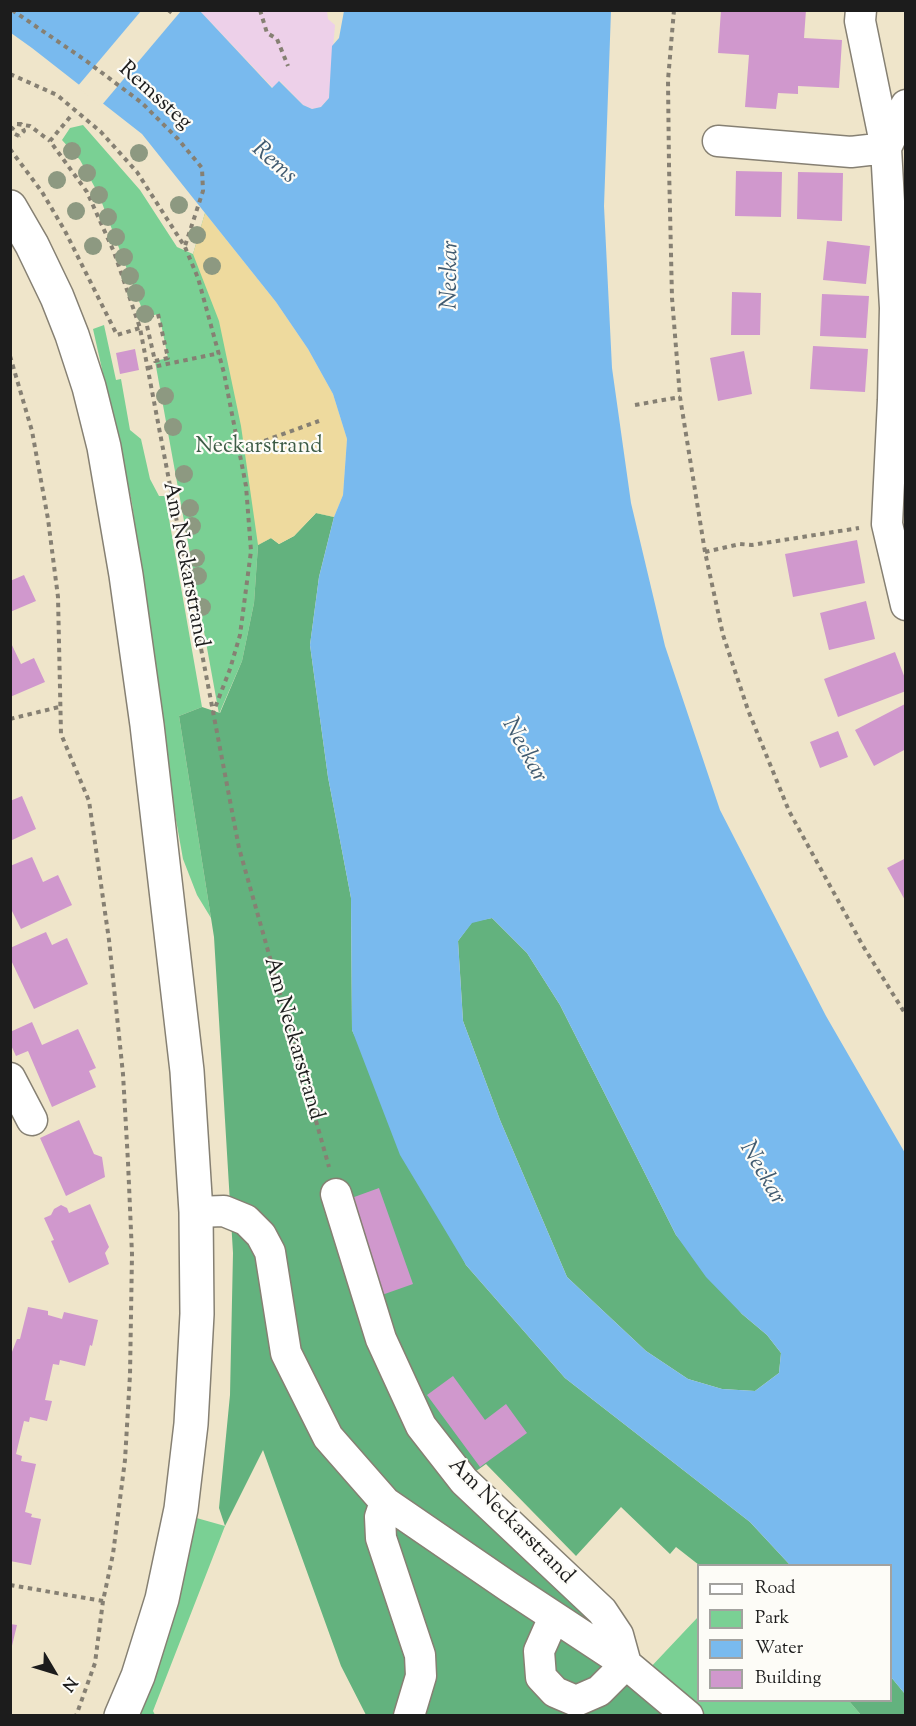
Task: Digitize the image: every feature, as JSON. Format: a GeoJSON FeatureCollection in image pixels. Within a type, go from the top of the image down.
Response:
{"type":"FeatureCollection","features":[{"type":"Feature","properties":{"kind":"main road"},"geometry":{"type":"LineString","coordinates":[[10,207],[32,245],[72,335],[89,387],[104,447],[126,575],[167,886],[188,1071],[196,1212],[197,1314],[191,1424],[181,1509],[162,1599],[138,1676],[121,1716]]}},
{"type":"Feature","properties":{"kind":"street"},"geometry":{"type":"LineString","coordinates":[[861,10],[860,21],[886,148],[895,308],[887,524],[906,605]]}},
{"type":"Feature","properties":{"kind":"street"},"geometry":{"type":"LineString","coordinates":[[886,148],[905,107]]}},
{"type":"Feature","properties":{"kind":"street"},"geometry":{"type":"LineString","coordinates":[[718,141],[851,152],[886,148]]}},
{"type":"Feature","properties":{"kind":"street"},"geometry":{"type":"LineString","coordinates":[[10,1078],[32,1120]]}},
{"type":"Feature","properties":{"kind":"street","name":"Am Neckarstrand"},"geometry":{"type":"LineString","coordinates":[[336,1194],[381,1340],[421,1426],[464,1482],[602,1611],[618,1635],[626,1664]]}},
{"type":"Feature","properties":{"kind":"street","name":"Am Neckarstrand"},"geometry":{"type":"LineString","coordinates":[[196,1212],[224,1211],[246,1220],[261,1235],[270,1252],[286,1353],[328,1437],[385,1502],[626,1664],[688,1716]]}},
{"type":"Feature","properties":{"kind":"street"},"geometry":{"type":"LineString","coordinates":[[385,1502],[380,1517],[381,1538],[420,1655],[421,1676],[409,1716]]}},
{"type":"Feature","properties":{"kind":"street","name":"Am Neckarstrand"},"geometry":{"type":"LineString","coordinates":[[554,1617],[539,1651],[541,1677],[555,1692],[576,1701],[599,1691],[626,1664]]}},
{"type":"Feature","properties":{"kind":"path","name":"Remssteg"},"geometry":{"type":"LineString","coordinates":[[12,10],[85,60],[142,103],[178,139],[202,168],[203,191],[185,247]]}},
{"type":"Feature","properties":{"kind":"path"},"geometry":{"type":"LineString","coordinates":[[260,10],[267,33],[277,39],[288,66]]}},
{"type":"Feature","properties":{"kind":"path"},"geometry":{"type":"LineString","coordinates":[[674,10],[668,80],[672,298],[680,397],[705,552],[723,635],[748,710],[789,811],[863,946],[906,1015]]}},
{"type":"Feature","properties":{"kind":"path"},"geometry":{"type":"LineString","coordinates":[[10,74],[57,95],[101,132],[137,172],[185,247],[198,278],[220,353],[246,486],[250,550],[240,635],[230,669],[213,712]]}},
{"type":"Feature","properties":{"kind":"path"},"geometry":{"type":"LineString","coordinates":[[10,125],[17,124],[21,124],[23,127],[23,134],[19,136],[13,133],[14,126],[17,124],[30,126],[50,141],[70,117]]}},
{"type":"Feature","properties":{"kind":"path","name":"Am Neckarstrand"},"geometry":{"type":"LineString","coordinates":[[50,141],[87,192],[121,270],[140,328],[239,848],[336,1194]]}},
{"type":"Feature","properties":{"kind":"path"},"geometry":{"type":"LineString","coordinates":[[10,149],[42,192],[65,231],[117,335],[140,328]]}},
{"type":"Feature","properties":{"kind":"path"},"geometry":{"type":"LineString","coordinates":[[158,314],[168,358],[154,361],[151,343],[145,316],[158,314]]}},
{"type":"Feature","properties":{"kind":"path"},"geometry":{"type":"LineString","coordinates":[[144,345],[151,343]]}},
{"type":"Feature","properties":{"kind":"path"},"geometry":{"type":"LineString","coordinates":[[148,368],[220,353]]}},
{"type":"Feature","properties":{"kind":"path"},"geometry":{"type":"LineString","coordinates":[[10,356],[32,430],[48,519],[58,597],[61,734],[89,801],[110,951],[123,1074],[129,1173],[132,1254],[129,1396],[123,1472],[113,1554],[103,1601],[95,1663],[76,1716]]}},
{"type":"Feature","properties":{"kind":"path"},"geometry":{"type":"LineString","coordinates":[[635,405],[680,397]]}},
{"type":"Feature","properties":{"kind":"path"},"geometry":{"type":"LineString","coordinates":[[239,450],[319,421]]}},
{"type":"Feature","properties":{"kind":"path"},"geometry":{"type":"LineString","coordinates":[[705,552],[740,544],[752,545],[887,524]]}},
{"type":"Feature","properties":{"kind":"path"},"geometry":{"type":"LineString","coordinates":[[10,719],[59,707]]}},
{"type":"Feature","properties":{"kind":"path"},"geometry":{"type":"LineString","coordinates":[[10,1585],[103,1601]]}},
{"type":"Feature","properties":{"kind":"shaded area"},"geometry":{"type":"Polygon","coordinates":[[[200,11],[327,11],[328,19],[335,25],[329,98],[321,107],[312,109],[303,105],[280,81],[273,88],[200,11]]]}},
{"type":"Feature","properties":{"kind":"green space","name":"Neckarstrand"},"geometry":{"type":"Polygon","coordinates":[[[83,125],[140,190],[177,247],[193,254],[205,213],[334,517],[316,513],[258,545],[254,603],[242,661],[219,714],[155,361],[168,358],[159,314],[145,317],[99,195],[80,160],[62,140],[70,128],[83,125]]]}},
{"type":"Feature","properties":{"kind":"green space"},"geometry":{"type":"Polygon","coordinates":[[[104,325],[116,380],[121,379],[130,430],[141,439],[150,479],[159,496],[165,496],[202,707],[179,716],[211,918],[197,895],[183,859],[169,781],[132,503],[93,329],[104,325]]]}},
{"type":"Feature","properties":{"kind":"green space"},"geometry":{"type":"Polygon","coordinates":[[[316,513],[334,517],[319,577],[310,645],[328,777],[351,898],[352,1030],[466,1265],[565,1378],[750,1522],[789,1564],[698,1564],[676,1547],[670,1554],[621,1507],[576,1556],[486,1464],[472,1474],[634,1654],[693,1715],[366,1715],[341,1666],[263,1450],[225,1526],[219,1508],[230,1395],[233,1253],[214,937],[179,716],[202,707],[220,713],[242,661],[254,603],[258,545],[271,538],[279,544],[294,536],[316,513]]]}},
{"type":"Feature","properties":{"kind":"green space"},"geometry":{"type":"Polygon","coordinates":[[[492,918],[527,953],[560,1005],[676,1235],[742,1314],[767,1335],[781,1353],[779,1373],[755,1391],[722,1389],[688,1379],[646,1351],[567,1277],[500,1120],[463,1021],[458,941],[472,922],[492,918]]]}},
{"type":"Feature","properties":{"kind":"green space"},"geometry":{"type":"Polygon","coordinates":[[[193,1517],[225,1526],[153,1711],[155,1715],[137,1716],[193,1517]]]}},
{"type":"Feature","properties":{"kind":"green space"},"geometry":{"type":"Polygon","coordinates":[[[697,1618],[697,1702],[850,1702],[861,1715],[693,1715],[648,1670],[697,1618]]]}},
{"type":"Feature","properties":{"kind":"green space"},"geometry":{"type":"Polygon","coordinates":[[[892,1678],[905,1694],[905,1715],[861,1715],[850,1702],[892,1702],[892,1678]]]}},
{"type":"Feature","properties":{"kind":"sand"},"geometry":{"type":"Polygon","coordinates":[[[205,213],[276,302],[308,349],[333,394],[347,439],[343,495],[334,517],[316,513],[294,536],[279,544],[271,538],[258,545],[241,426],[219,321],[193,254],[205,213]]]}},
{"type":"Feature","properties":{"kind":"water"},"geometry":{"type":"Polygon","coordinates":[[[10,11],[200,11],[272,88],[279,81],[303,105],[312,109],[321,107],[329,98],[332,46],[339,38],[344,11],[611,11],[604,206],[612,368],[631,503],[665,646],[720,810],[826,1016],[905,1153],[905,1694],[892,1678],[892,1564],[789,1564],[750,1522],[565,1378],[466,1265],[400,1155],[352,1030],[351,898],[328,777],[310,645],[319,577],[334,517],[343,495],[347,439],[333,394],[308,349],[276,302],[142,134],[11,33],[10,11]],[[492,918],[472,923],[458,941],[463,1021],[500,1120],[567,1277],[646,1351],[688,1379],[722,1389],[755,1391],[779,1373],[781,1353],[767,1335],[742,1314],[706,1277],[676,1235],[560,1005],[527,953],[492,918]]]}},
{"type":"Feature","properties":{"kind":"pier"},"geometry":{"type":"Polygon","coordinates":[[[141,11],[181,11],[101,106],[77,87],[141,11]]]}},
{"type":"Feature","properties":{"kind":"building"},"geometry":{"type":"Polygon","coordinates":[[[721,10],[755,12],[755,10],[806,10],[804,38],[842,40],[839,88],[798,86],[798,94],[778,93],[776,109],[745,107],[749,55],[718,53],[721,10]]]}},
{"type":"Feature","properties":{"kind":"building"},"geometry":{"type":"Polygon","coordinates":[[[736,171],[782,172],[781,217],[735,216],[736,171]]]}},
{"type":"Feature","properties":{"kind":"building"},"geometry":{"type":"Polygon","coordinates":[[[798,172],[843,173],[842,221],[797,219],[798,172]]]}},
{"type":"Feature","properties":{"kind":"building"},"geometry":{"type":"Polygon","coordinates":[[[827,241],[870,246],[866,284],[823,280],[827,241]]]}},
{"type":"Feature","properties":{"kind":"building"},"geometry":{"type":"Polygon","coordinates":[[[732,292],[761,293],[760,335],[731,335],[732,292]]]}},
{"type":"Feature","properties":{"kind":"building"},"geometry":{"type":"Polygon","coordinates":[[[822,294],[869,296],[866,338],[820,336],[822,294]]]}},
{"type":"Feature","properties":{"kind":"building"},"geometry":{"type":"Polygon","coordinates":[[[813,346],[868,349],[865,392],[810,389],[813,346]]]}},
{"type":"Feature","properties":{"kind":"building"},"geometry":{"type":"Polygon","coordinates":[[[135,349],[139,370],[120,374],[116,353],[135,349]]]}},
{"type":"Feature","properties":{"kind":"building"},"geometry":{"type":"Polygon","coordinates":[[[744,351],[752,394],[718,401],[710,358],[744,351]]]}},
{"type":"Feature","properties":{"kind":"building"},"geometry":{"type":"Polygon","coordinates":[[[857,540],[865,583],[793,597],[785,554],[857,540]]]}},
{"type":"Feature","properties":{"kind":"building"},"geometry":{"type":"Polygon","coordinates":[[[24,575],[36,601],[10,612],[10,581],[24,575]]]}},
{"type":"Feature","properties":{"kind":"building"},"geometry":{"type":"Polygon","coordinates":[[[866,601],[875,639],[829,650],[820,613],[866,601]]]}},
{"type":"Feature","properties":{"kind":"building"},"geometry":{"type":"Polygon","coordinates":[[[10,641],[21,664],[34,658],[45,682],[10,697],[10,641]]]}},
{"type":"Feature","properties":{"kind":"building"},"geometry":{"type":"Polygon","coordinates":[[[895,652],[906,681],[906,691],[838,717],[824,679],[895,652]]]}},
{"type":"Feature","properties":{"kind":"building"},"geometry":{"type":"Polygon","coordinates":[[[905,704],[906,749],[874,766],[855,730],[905,704]]]}},
{"type":"Feature","properties":{"kind":"building"},"geometry":{"type":"Polygon","coordinates":[[[838,731],[848,757],[820,768],[810,742],[838,731]]]}},
{"type":"Feature","properties":{"kind":"building"},"geometry":{"type":"Polygon","coordinates":[[[22,796],[36,829],[10,841],[10,801],[22,796]]]}},
{"type":"Feature","properties":{"kind":"building"},"geometry":{"type":"Polygon","coordinates":[[[32,857],[43,882],[58,875],[72,905],[21,929],[12,911],[10,912],[10,866],[32,857]]]}},
{"type":"Feature","properties":{"kind":"building"},"geometry":{"type":"Polygon","coordinates":[[[906,858],[906,902],[887,868],[906,858]]]}},
{"type":"Feature","properties":{"kind":"building"},"geometry":{"type":"Polygon","coordinates":[[[46,932],[52,945],[67,938],[88,984],[34,1009],[10,958],[10,948],[46,932]]]}},
{"type":"Feature","properties":{"kind":"building"},"geometry":{"type":"Polygon","coordinates":[[[32,1022],[42,1045],[78,1029],[96,1068],[89,1071],[96,1087],[52,1107],[28,1051],[16,1056],[10,1043],[10,1032],[32,1022]]]}},
{"type":"Feature","properties":{"kind":"building"},"geometry":{"type":"Polygon","coordinates":[[[79,1120],[94,1154],[102,1157],[105,1177],[66,1196],[40,1138],[79,1120]]]}},
{"type":"Feature","properties":{"kind":"building"},"geometry":{"type":"Polygon","coordinates":[[[379,1188],[413,1284],[379,1296],[346,1200],[379,1188]]]}},
{"type":"Feature","properties":{"kind":"building"},"geometry":{"type":"Polygon","coordinates":[[[90,1204],[109,1247],[105,1253],[109,1264],[69,1283],[44,1218],[51,1215],[54,1209],[61,1205],[67,1208],[69,1213],[90,1204]]]}},
{"type":"Feature","properties":{"kind":"building"},"geometry":{"type":"Polygon","coordinates":[[[28,1307],[48,1311],[48,1315],[62,1319],[64,1312],[98,1320],[85,1366],[60,1360],[59,1365],[53,1364],[45,1400],[52,1401],[47,1421],[30,1417],[29,1422],[24,1421],[16,1454],[22,1456],[21,1461],[36,1464],[25,1512],[32,1514],[31,1517],[41,1519],[31,1565],[10,1561],[10,1357],[17,1339],[20,1339],[28,1307]]]}},
{"type":"Feature","properties":{"kind":"building"},"geometry":{"type":"Polygon","coordinates":[[[453,1376],[485,1420],[506,1404],[527,1433],[480,1467],[427,1395],[453,1376]]]}},
{"type":"Feature","properties":{"kind":"building"},"geometry":{"type":"Polygon","coordinates":[[[10,1624],[17,1625],[11,1650],[10,1650],[10,1624]]]}},
{"type":"Feature","properties":{"kind":"water label","name":"Rems"},"geometry":{"type":"Point","coordinates":[273,164]}},
{"type":"Feature","properties":{"kind":"water label","name":"Neckar"},"geometry":{"type":"Point","coordinates":[452,275]}},
{"type":"Feature","properties":{"kind":"water label","name":"Neckar"},"geometry":{"type":"Point","coordinates":[523,751]}},
{"type":"Feature","properties":{"kind":"water label","name":"Neckar"},"geometry":{"type":"Point","coordinates":[761,1174]}}]}
